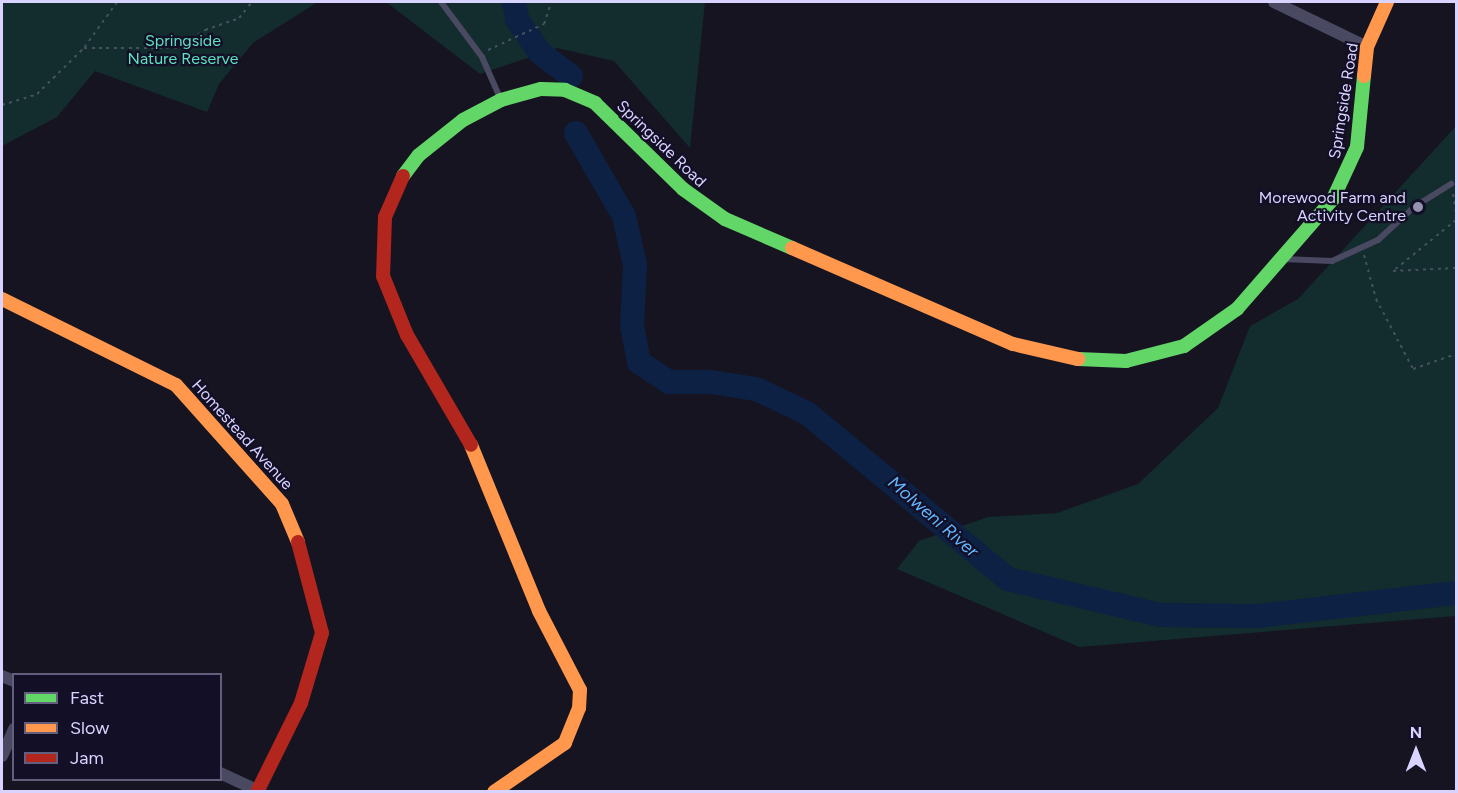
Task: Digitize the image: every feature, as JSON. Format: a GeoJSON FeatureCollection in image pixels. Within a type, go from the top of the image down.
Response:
{"type":"FeatureCollection","features":[{"type":"Feature","properties":{"kind":"street"},"geometry":{"type":"LineString","coordinates":[[1274,2],[1367,47]]}},
{"type":"Feature","properties":{"kind":"street","name":"Springside Road"},"geometry":{"type":"LineString","coordinates":[[494,792],[565,742],[579,708],[580,690],[539,611],[466,433],[397,312],[383,276],[382,246],[385,217],[409,166],[445,133],[501,100],[541,89],[578,94],[625,129],[702,205],[725,219],[1005,340],[1067,359],[1126,361],[1184,346],[1237,309],[1333,199],[1351,168],[1367,47],[1387,2]]}},
{"type":"Feature","properties":{"kind":"street","name":"Homestead Avenue"},"geometry":{"type":"LineString","coordinates":[[2,299],[176,385],[282,504],[300,547],[322,633],[302,703],[259,791]]}},
{"type":"Feature","properties":{"kind":"street"},"geometry":{"type":"LineString","coordinates":[[2,756],[12,734]]}},
{"type":"Feature","properties":{"kind":"street"},"geometry":{"type":"LineString","coordinates":[[222,774],[259,791]]}},
{"type":"Feature","properties":{"kind":"lane"},"geometry":{"type":"LineString","coordinates":[[441,2],[479,53],[501,100]]}},
{"type":"Feature","properties":{"kind":"lane"},"geometry":{"type":"LineString","coordinates":[[1282,258],[1326,262],[1362,247],[1451,184]]}},
{"type":"Feature","properties":{"kind":"path"},"geometry":{"type":"LineString","coordinates":[[2,105],[37,94],[84,48],[117,2]]}},
{"type":"Feature","properties":{"kind":"path"},"geometry":{"type":"LineString","coordinates":[[84,48],[180,48],[205,30],[239,18],[252,2]]}},
{"type":"Feature","properties":{"kind":"path"},"geometry":{"type":"LineString","coordinates":[[479,53],[515,40],[544,24],[551,2]]}},
{"type":"Feature","properties":{"kind":"path"},"geometry":{"type":"LineString","coordinates":[[1451,184],[1456,212]]}},
{"type":"Feature","properties":{"kind":"path"},"geometry":{"type":"LineString","coordinates":[[1456,220],[1393,271],[1456,268]]}},
{"type":"Feature","properties":{"kind":"path"},"geometry":{"type":"LineString","coordinates":[[1362,247],[1376,299],[1413,369],[1456,354]]}},
{"type":"Feature","properties":{"kind":"green space","name":"Springside Nature Reserve"},"geometry":{"type":"Polygon","coordinates":[[[2,2],[318,2],[253,43],[219,84],[207,112],[95,71],[57,117],[2,146],[2,2]]]}},
{"type":"Feature","properties":{"kind":"green space"},"geometry":{"type":"Polygon","coordinates":[[[386,2],[705,2],[690,148],[614,61],[557,48],[480,74],[386,2]]]}},
{"type":"Feature","properties":{"kind":"green space"},"geometry":{"type":"Polygon","coordinates":[[[1456,126],[1456,616],[1079,647],[897,569],[919,541],[988,517],[1057,513],[1138,484],[1218,408],[1250,326],[1298,299],[1456,126]]]}},
{"type":"Feature","properties":{"kind":"waterway","name":"Molweni River"},"geometry":{"type":"LineString","coordinates":[[514,2],[517,19],[539,52],[571,76]]}},
{"type":"Feature","properties":{"kind":"waterway","name":"Molweni River"},"geometry":{"type":"LineString","coordinates":[[576,133],[624,216],[635,265],[632,326],[639,362],[669,382],[711,382],[756,389],[807,413],[1008,579],[1160,615],[1257,616],[1456,593]]}},
{"type":"Feature","properties":{"kind":"traffic: fast"},"geometry":{"type":"LineString","coordinates":[[1078,359],[1126,361],[1184,346],[1237,309],[1333,199],[1357,147],[1364,76]]}},
{"type":"Feature","properties":{"kind":"traffic: fast"},"geometry":{"type":"LineString","coordinates":[[403,176],[419,155],[463,120],[501,100],[541,89],[565,90],[595,103],[683,189],[725,219],[792,248]]}},
{"type":"Feature","properties":{"kind":"traffic: slow"},"geometry":{"type":"LineString","coordinates":[[1364,76],[1367,47],[1387,2]]}},
{"type":"Feature","properties":{"kind":"traffic: slow"},"geometry":{"type":"LineString","coordinates":[[792,248],[1013,344],[1078,359]]}},
{"type":"Feature","properties":{"kind":"traffic: slow"},"geometry":{"type":"LineString","coordinates":[[2,299],[176,385],[282,504],[298,542]]}},
{"type":"Feature","properties":{"kind":"traffic: slow"},"geometry":{"type":"LineString","coordinates":[[471,445],[539,611],[580,690],[579,708],[565,743],[494,792]]}},
{"type":"Feature","properties":{"kind":"traffic: jam"},"geometry":{"type":"LineString","coordinates":[[403,176],[385,217],[383,276],[407,335],[471,445]]}},
{"type":"Feature","properties":{"kind":"traffic: jam"},"geometry":{"type":"LineString","coordinates":[[258,790],[301,703],[322,633],[298,542]]}},
{"type":"Feature","properties":{"kind":"place","name":"Morewood Farm and Activity Centre"},"geometry":{"type":"Point","coordinates":[1418,207]}}]}
